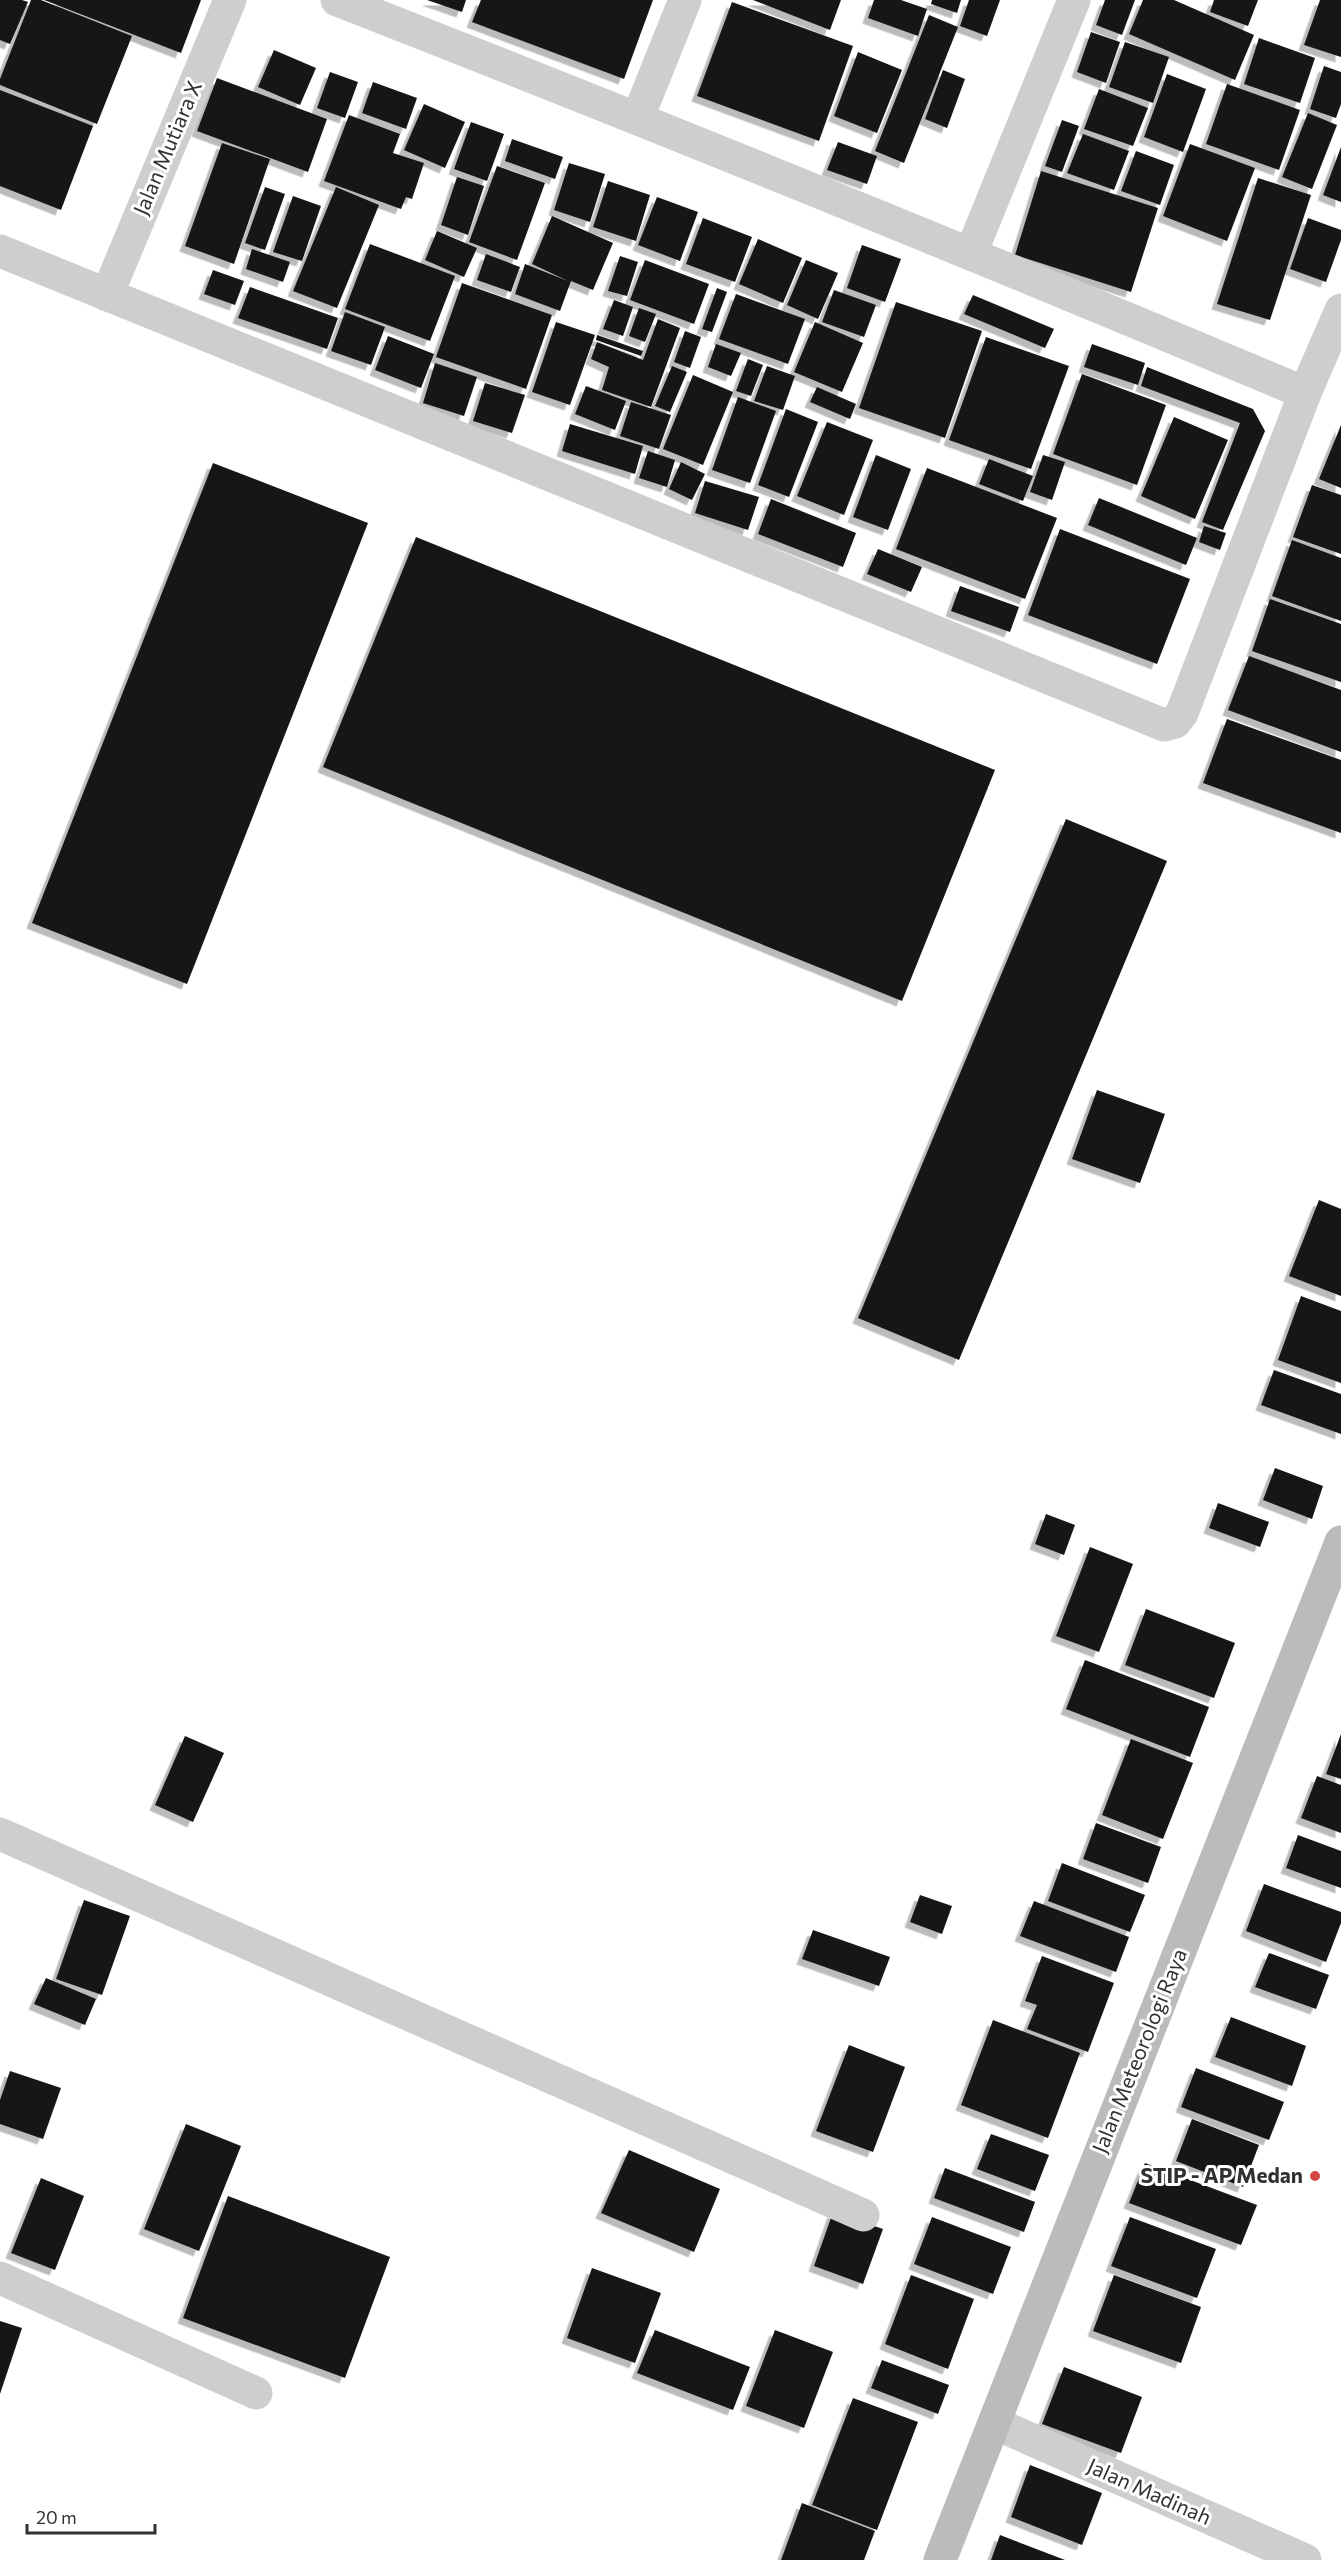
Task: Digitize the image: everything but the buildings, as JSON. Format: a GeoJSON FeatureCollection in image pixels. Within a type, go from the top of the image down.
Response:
{"type":"FeatureCollection","features":[{"type":"Feature","properties":{"kind":"street","name":"Jalan Mutiara X"},"geometry":{"type":"LineString","coordinates":[[107,295],[230,0]]}},
{"type":"Feature","properties":{"kind":"street"},"geometry":{"type":"LineString","coordinates":[[337,0],[638,117],[1305,393]]}},
{"type":"Feature","properties":{"kind":"street"},"geometry":{"type":"LineString","coordinates":[[638,117],[685,0]]}},
{"type":"Feature","properties":{"kind":"street"},"geometry":{"type":"LineString","coordinates":[[971,253],[1074,0]]}},
{"type":"Feature","properties":{"kind":"street"},"geometry":{"type":"LineString","coordinates":[[0,251],[1164,725],[1175,722],[1182,713],[1305,393],[1341,310]]}},
{"type":"Feature","properties":{"kind":"street","name":"Jalan Meteorologi Raya"},"geometry":{"type":"LineString","coordinates":[[940,2560],[1341,1542]]}},
{"type":"Feature","properties":{"kind":"street"},"geometry":{"type":"LineString","coordinates":[[0,1834],[863,2215]]}},
{"type":"Feature","properties":{"kind":"street"},"geometry":{"type":"LineString","coordinates":[[0,2278],[256,2393]]}},
{"type":"Feature","properties":{"kind":"street","name":"Jalan Madinah"},"geometry":{"type":"LineString","coordinates":[[994,2423],[1305,2560]]}},
{"type":"Feature","properties":{"kind":"place","name":"STIP - AP Medan"},"geometry":{"type":"Point","coordinates":[1315,2176]}}]}
